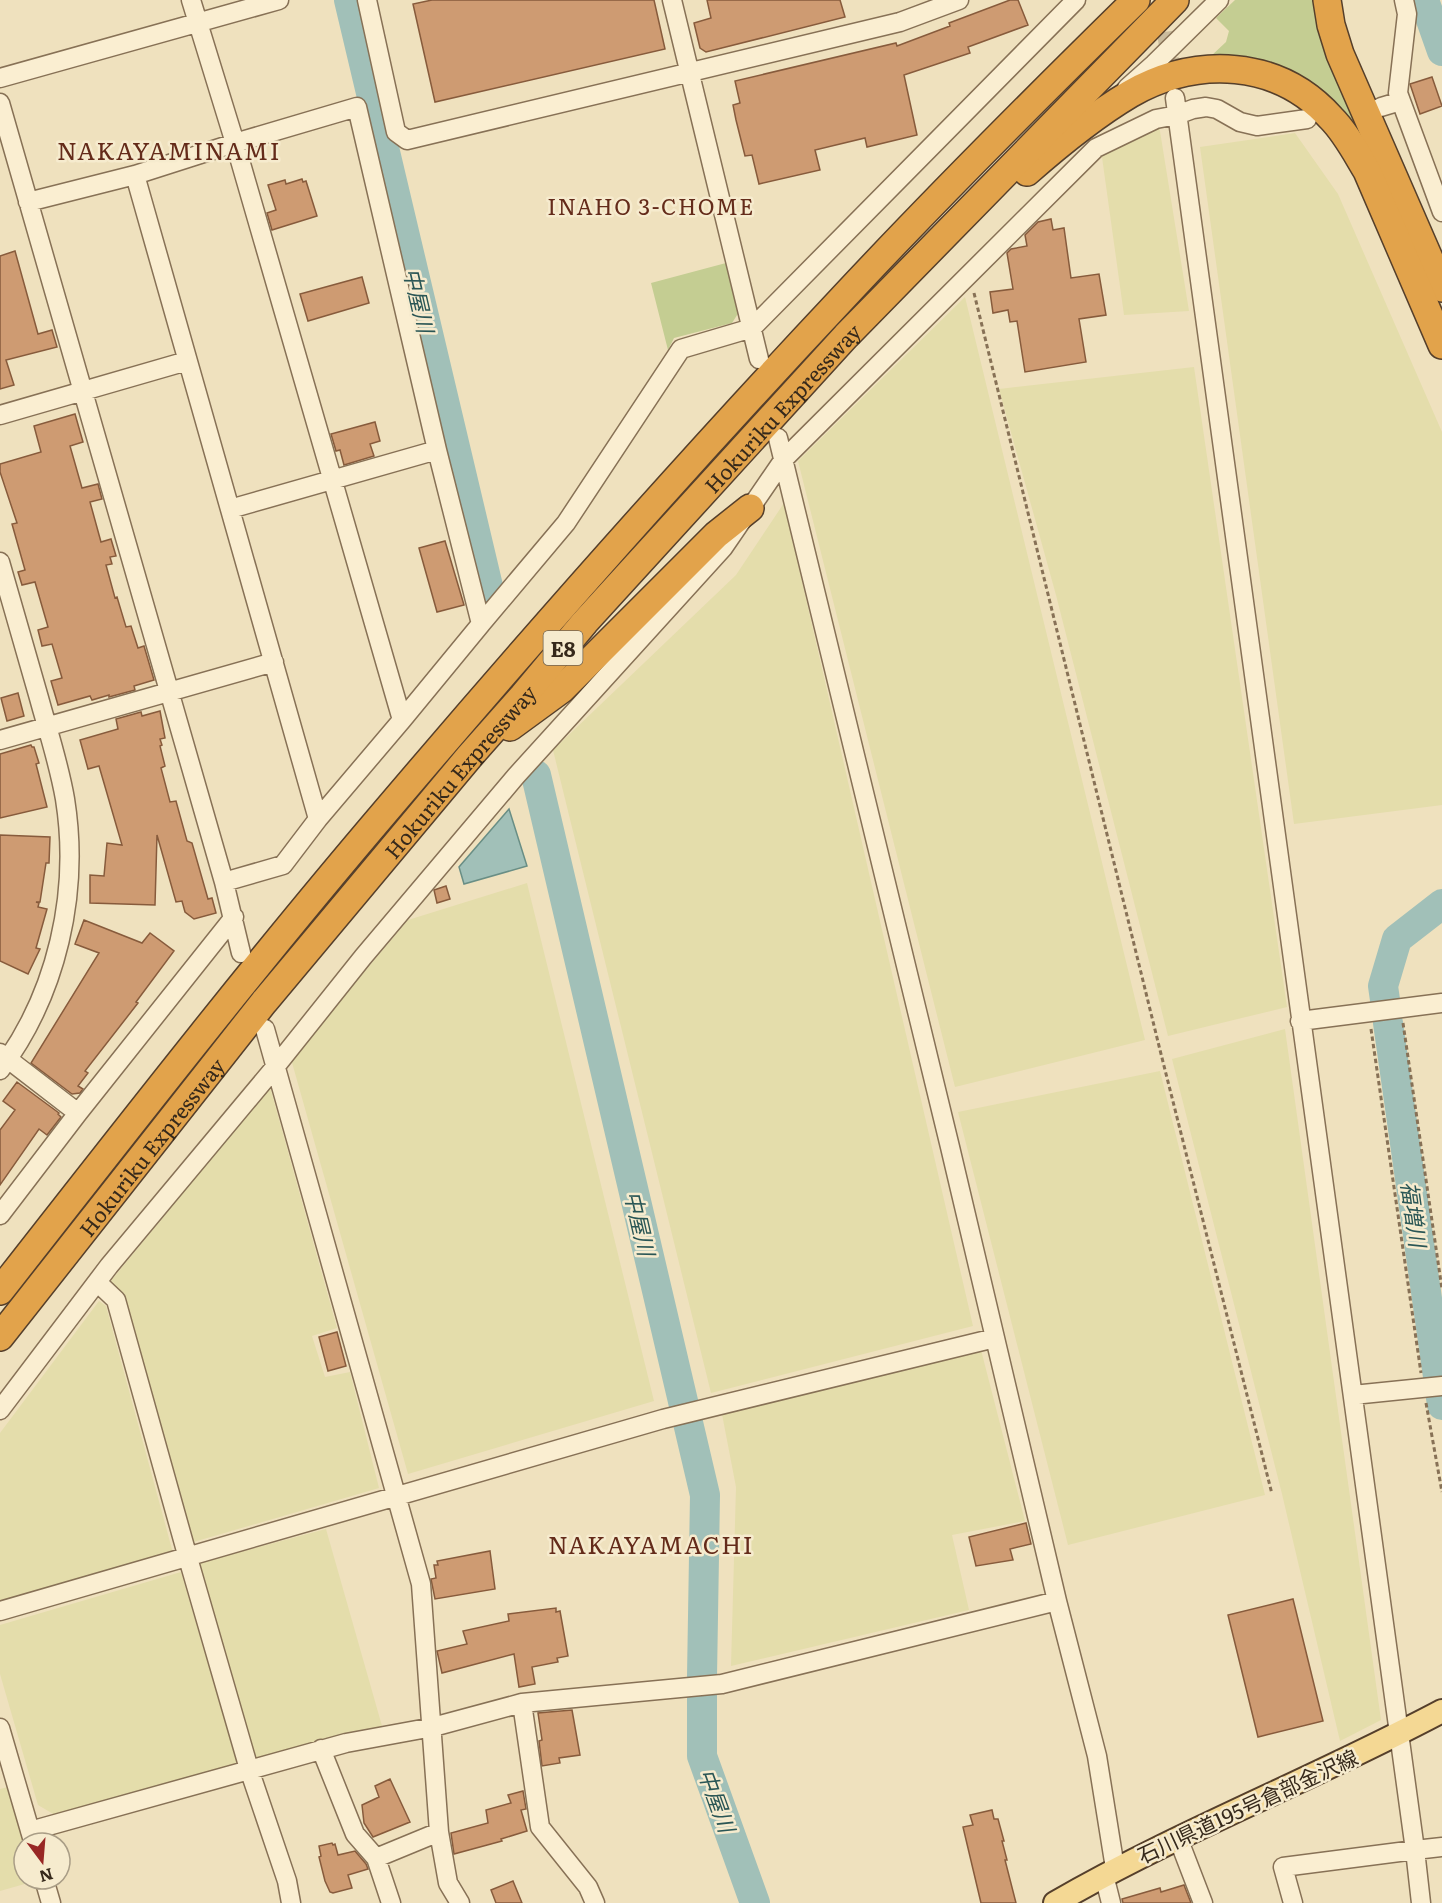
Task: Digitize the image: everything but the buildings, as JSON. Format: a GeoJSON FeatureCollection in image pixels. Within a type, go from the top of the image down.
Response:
{"type":"FeatureCollection","features":[{"type":"Feature","properties":{"kind":"highway","name":"Hokuriku Expressway"},"geometry":{"type":"LineString","coordinates":[[0,1291],[245,981],[382,815],[565,603],[682,471],[841,300],[1018,117],[1136,0]]}},
{"type":"Feature","properties":{"kind":"highway","name":"Hokuriku Expressway"},"geometry":{"type":"LineString","coordinates":[[0,1338],[264,1002],[585,622],[846,336],[1174,0]]}},
{"type":"Feature","properties":{"kind":"highway"},"geometry":{"type":"LineString","coordinates":[[1327,0],[1331,25],[1340,54],[1442,288]]}},
{"type":"Feature","properties":{"kind":"highway"},"geometry":{"type":"LineString","coordinates":[[704,490],[759,441],[908,285],[963,231],[1068,136],[1131,94],[1155,82],[1179,74],[1206,69],[1233,69],[1260,73],[1287,83],[1311,98],[1332,119],[1367,171],[1442,345]]}},
{"type":"Feature","properties":{"kind":"highway"},"geometry":{"type":"LineString","coordinates":[[469,757],[562,689],[716,535],[750,508]]}},
{"type":"Feature","properties":{"kind":"main road","name":"石川県道195号倉部金沢線"},"geometry":{"type":"LineString","coordinates":[[1054,1903],[1109,1872],[1399,1734],[1442,1711]]}},
{"type":"Feature","properties":{"kind":"street"},"geometry":{"type":"LineString","coordinates":[[191,0],[235,143],[402,720]]}},
{"type":"Feature","properties":{"kind":"street"},"geometry":{"type":"LineString","coordinates":[[0,78],[279,0]]}},
{"type":"Feature","properties":{"kind":"street"},"geometry":{"type":"LineString","coordinates":[[367,0],[396,132],[407,140],[900,22],[959,0]]}},
{"type":"Feature","properties":{"kind":"street"},"geometry":{"type":"LineString","coordinates":[[672,0],[759,359]]}},
{"type":"Feature","properties":{"kind":"street"},"geometry":{"type":"LineString","coordinates":[[224,882],[282,865],[566,522],[681,349],[752,328],[1076,0]]}},
{"type":"Feature","properties":{"kind":"street"},"geometry":{"type":"LineString","coordinates":[[1089,121],[1154,64],[1219,0]]}},
{"type":"Feature","properties":{"kind":"street"},"geometry":{"type":"LineString","coordinates":[[1404,0],[1407,14],[1398,93],[1442,212]]}},
{"type":"Feature","properties":{"kind":"street"},"geometry":{"type":"LineString","coordinates":[[1381,107],[1401,101]]}},
{"type":"Feature","properties":{"kind":"street"},"geometry":{"type":"LineString","coordinates":[[0,103],[234,917],[241,952]]}},
{"type":"Feature","properties":{"kind":"street"},"geometry":{"type":"LineString","coordinates":[[28,202],[135,175],[357,107],[437,450],[481,624]]}},
{"type":"Feature","properties":{"kind":"street"},"geometry":{"type":"LineString","coordinates":[[0,1410],[97,1282],[363,957],[516,776],[723,548],[784,459],[1096,148],[1176,107],[1218,109],[1240,122],[1257,126],[1307,119]]}},
{"type":"Feature","properties":{"kind":"street"},"geometry":{"type":"LineString","coordinates":[[1176,107],[1421,1903]]}},
{"type":"Feature","properties":{"kind":"street"},"geometry":{"type":"LineString","coordinates":[[135,175],[318,819]]}},
{"type":"Feature","properties":{"kind":"street"},"geometry":{"type":"LineString","coordinates":[[0,415],[187,361]]}},
{"type":"Feature","properties":{"kind":"street"},"geometry":{"type":"LineString","coordinates":[[778,438],[1057,1601],[1097,1756],[1111,1903]]}},
{"type":"Feature","properties":{"kind":"street"},"geometry":{"type":"LineString","coordinates":[[230,508],[437,450]]}},
{"type":"Feature","properties":{"kind":"street"},"geometry":{"type":"LineString","coordinates":[[0,562],[57,763],[65,800],[69,852],[67,904],[53,964],[44,992],[31,1020],[3,1061],[78,1113]]}},
{"type":"Feature","properties":{"kind":"street"},"geometry":{"type":"LineString","coordinates":[[0,740],[274,662]]}},
{"type":"Feature","properties":{"kind":"street"},"geometry":{"type":"LineString","coordinates":[[0,1215],[234,917]]}},
{"type":"Feature","properties":{"kind":"street"},"geometry":{"type":"LineString","coordinates":[[1300,1022],[1442,1003]]}},
{"type":"Feature","properties":{"kind":"street"},"geometry":{"type":"LineString","coordinates":[[265,1029],[421,1584],[439,1832],[448,1883],[460,1903]]}},
{"type":"Feature","properties":{"kind":"street"},"geometry":{"type":"LineString","coordinates":[[97,1282],[116,1300],[249,1769],[287,1881],[291,1903]]}},
{"type":"Feature","properties":{"kind":"street"},"geometry":{"type":"LineString","coordinates":[[0,1611],[663,1419],[995,1338]]}},
{"type":"Feature","properties":{"kind":"street"},"geometry":{"type":"LineString","coordinates":[[1353,1395],[1430,1387]]}},
{"type":"Feature","properties":{"kind":"street"},"geometry":{"type":"LineString","coordinates":[[51,1831],[249,1769],[346,1743],[433,1728],[522,1703],[722,1684],[1057,1601]]}},
{"type":"Feature","properties":{"kind":"street"},"geometry":{"type":"LineString","coordinates":[[522,1703],[540,1827],[588,1887],[595,1903]]}},
{"type":"Feature","properties":{"kind":"street"},"geometry":{"type":"LineString","coordinates":[[0,1728],[30,1831]]}},
{"type":"Feature","properties":{"kind":"street"},"geometry":{"type":"LineString","coordinates":[[321,1749],[356,1834],[376,1858],[391,1903]]}},
{"type":"Feature","properties":{"kind":"street"},"geometry":{"type":"LineString","coordinates":[[376,1858],[439,1832]]}},
{"type":"Feature","properties":{"kind":"street"},"geometry":{"type":"LineString","coordinates":[[1178,1838],[1203,1903]]}},
{"type":"Feature","properties":{"kind":"street"},"geometry":{"type":"LineString","coordinates":[[1293,1903],[1283,1867],[1442,1847]]}},
{"type":"Feature","properties":{"kind":"path"},"geometry":{"type":"LineString","coordinates":[[969,274],[1272,1494]]}},
{"type":"Feature","properties":{"kind":"path"},"geometry":{"type":"LineString","coordinates":[[1401,1008],[1442,1288]]}},
{"type":"Feature","properties":{"kind":"path"},"geometry":{"type":"LineString","coordinates":[[1368,1012],[1430,1387],[1442,1492]]}},
{"type":"Feature","properties":{"kind":"shaded area"},"geometry":{"type":"Polygon","coordinates":[[[1159,125],[1189,311],[1124,315],[1101,150],[1159,125]]]}},
{"type":"Feature","properties":{"kind":"shaded area"},"geometry":{"type":"Polygon","coordinates":[[[1295,133],[1338,194],[1442,432],[1442,805],[1294,824],[1200,147],[1295,133]]]}},
{"type":"Feature","properties":{"kind":"shaded area"},"geometry":{"type":"Polygon","coordinates":[[[965,297],[1145,1040],[955,1087],[798,461],[965,297]]]}},
{"type":"Feature","properties":{"kind":"shaded area"},"geometry":{"type":"Polygon","coordinates":[[[1194,367],[1287,1007],[1168,1036],[1056,595],[999,389],[1194,367]]]}},
{"type":"Feature","properties":{"kind":"shaded area"},"geometry":{"type":"Polygon","coordinates":[[[784,503],[973,1326],[711,1393],[553,750],[736,575],[784,503]]]}},
{"type":"Feature","properties":{"kind":"shaded area"},"geometry":{"type":"Polygon","coordinates":[[[527,883],[654,1401],[408,1474],[291,1059],[408,920],[527,883]]]}},
{"type":"Feature","properties":{"kind":"shaded area"},"geometry":{"type":"Polygon","coordinates":[[[1285,1029],[1381,1720],[1340,1741],[1282,1494],[1172,1059],[1285,1029]]]}},
{"type":"Feature","properties":{"kind":"shaded area"},"geometry":{"type":"Polygon","coordinates":[[[1160,1071],[1265,1495],[1068,1545],[958,1112],[1160,1071]]]}},
{"type":"Feature","properties":{"kind":"shaded area"},"geometry":{"type":"Polygon","coordinates":[[[270,1087],[337,1328],[312,1336],[325,1377],[350,1372],[379,1488],[190,1543],[110,1282],[270,1087]]]}},
{"type":"Feature","properties":{"kind":"shaded area"},"geometry":{"type":"Polygon","coordinates":[[[99,1301],[106,1306],[173,1553],[0,1603],[0,1433],[99,1301]]]}},
{"type":"Feature","properties":{"kind":"shaded area"},"geometry":{"type":"Polygon","coordinates":[[[980,1346],[1025,1521],[952,1535],[969,1610],[731,1666],[736,1487],[721,1409],[980,1346]]]}},
{"type":"Feature","properties":{"kind":"shaded area"},"geometry":{"type":"Polygon","coordinates":[[[326,1529],[382,1726],[255,1758],[199,1563],[326,1529]]]}},
{"type":"Feature","properties":{"kind":"shaded area"},"geometry":{"type":"Polygon","coordinates":[[[181,1572],[237,1763],[55,1815],[38,1805],[0,1674],[0,1625],[181,1572]]]}},
{"type":"Feature","properties":{"kind":"shaded area"},"geometry":{"type":"Polygon","coordinates":[[[8,1787],[21,1831],[12,1831],[12,1888],[0,1891],[0,1789],[8,1787]]]}},
{"type":"Feature","properties":{"kind":"green space"},"geometry":{"type":"Polygon","coordinates":[[[1235,0],[1316,0],[1343,94],[1358,131],[1232,56],[1211,56],[1226,42],[1229,31],[1216,18],[1235,0]]]}},
{"type":"Feature","properties":{"kind":"green space"},"geometry":{"type":"Polygon","coordinates":[[[726,263],[739,312],[732,323],[674,338],[668,350],[651,283],[726,263]]]}},
{"type":"Feature","properties":{"kind":"water"},"geometry":{"type":"Polygon","coordinates":[[[509,809],[527,866],[464,884],[459,867],[509,809]]]}},
{"type":"Feature","properties":{"kind":"waterway","name":"中屋川"},"geometry":{"type":"LineString","coordinates":[[349,0],[491,599]]}},
{"type":"Feature","properties":{"kind":"waterway","name":"福増川"},"geometry":{"type":"LineString","coordinates":[[1424,0],[1442,51]]}},
{"type":"Feature","properties":{"kind":"waterway","name":"中屋川"},"geometry":{"type":"LineString","coordinates":[[536,775],[705,1495],[702,1677]]}},
{"type":"Feature","properties":{"kind":"waterway","name":"福増川"},"geometry":{"type":"LineString","coordinates":[[1385,1000],[1383,986],[1397,939],[1442,904]]}},
{"type":"Feature","properties":{"kind":"waterway","name":"福増川"},"geometry":{"type":"LineString","coordinates":[[1388,1023],[1442,1405]]}},
{"type":"Feature","properties":{"kind":"waterway","name":"中屋川"},"geometry":{"type":"LineString","coordinates":[[702,1692],[702,1756],[755,1903]]}},
{"type":"Feature","properties":{"kind":"tunnel"},"geometry":{"type":"LineString","coordinates":[[1162,5],[1174,87]]}},
{"type":"Feature","properties":{"kind":"district","name":"NAKAYAMINAMI"},"geometry":{"type":"Point","coordinates":[169,149]}},
{"type":"Feature","properties":{"kind":"district","name":"INAHO 3-CHOME"},"geometry":{"type":"Point","coordinates":[651,205]}},
{"type":"Feature","properties":{"kind":"district","name":"NAKAYAMACHI"},"geometry":{"type":"Point","coordinates":[651,1543]}}]}
